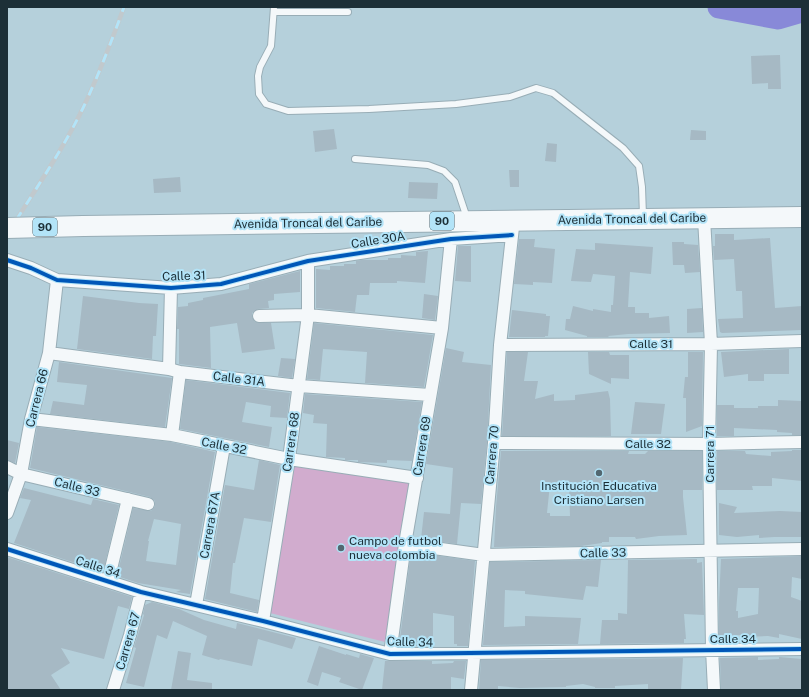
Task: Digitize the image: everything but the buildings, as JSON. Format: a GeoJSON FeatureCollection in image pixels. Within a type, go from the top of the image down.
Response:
{"type":"FeatureCollection","features":[{"type":"Feature","properties":{"kind":"highway","name":"Avenida Troncal del Caribe"},"geometry":{"type":"LineString","coordinates":[[7,228],[468,221],[512,228],[643,219],[802,217]]}},
{"type":"Feature","properties":{"kind":"street","name":"Carrera 71"},"geometry":{"type":"LineString","coordinates":[[704,218],[711,344],[709,444],[714,690]]}},
{"type":"Feature","properties":{"kind":"street","name":"Calle 30A"},"geometry":{"type":"LineString","coordinates":[[308,261],[512,228]]}},
{"type":"Feature","properties":{"kind":"street","name":"Carrera 70"},"geometry":{"type":"LineString","coordinates":[[471,690],[494,443],[500,345],[512,228]]}},
{"type":"Feature","properties":{"kind":"street","name":"Carrera 69"},"geometry":{"type":"LineString","coordinates":[[390,654],[405,544],[442,328],[451,239]]}},
{"type":"Feature","properties":{"kind":"street","name":"Calle 31"},"geometry":{"type":"LineString","coordinates":[[7,260],[14,261],[57,280],[171,288],[221,284],[308,261]]}},
{"type":"Feature","properties":{"kind":"street","name":"Carrera 68"},"geometry":{"type":"LineString","coordinates":[[263,621],[289,459],[308,315],[308,261]]}},
{"type":"Feature","properties":{"kind":"street","name":"Carrera 66"},"geometry":{"type":"LineString","coordinates":[[7,513],[22,474],[31,419],[48,353],[57,280]]}},
{"type":"Feature","properties":{"kind":"street"},"geometry":{"type":"LineString","coordinates":[[171,288],[175,370],[172,435]]}},
{"type":"Feature","properties":{"kind":"street"},"geometry":{"type":"LineString","coordinates":[[259,316],[308,315],[442,328]]}},
{"type":"Feature","properties":{"kind":"street","name":"Calle 31"},"geometry":{"type":"LineString","coordinates":[[500,345],[711,344],[802,341]]}},
{"type":"Feature","properties":{"kind":"street","name":"Calle 31A"},"geometry":{"type":"LineString","coordinates":[[48,353],[299,386],[430,395]]}},
{"type":"Feature","properties":{"kind":"street","name":"Calle 32"},"geometry":{"type":"LineString","coordinates":[[31,419],[172,435],[289,459],[417,478]]}},
{"type":"Feature","properties":{"kind":"street","name":"Calle 32"},"geometry":{"type":"LineString","coordinates":[[494,443],[709,444],[802,442]]}},
{"type":"Feature","properties":{"kind":"street","name":"Carrera 67A"},"geometry":{"type":"LineString","coordinates":[[196,605],[224,446]]}},
{"type":"Feature","properties":{"kind":"street","name":"Calle 33"},"geometry":{"type":"LineString","coordinates":[[7,467],[22,474],[148,504]]}},
{"type":"Feature","properties":{"kind":"street"},"geometry":{"type":"LineString","coordinates":[[108,581],[128,499]]}},
{"type":"Feature","properties":{"kind":"street","name":"Calle 33"},"geometry":{"type":"LineString","coordinates":[[405,544],[484,555],[711,552],[802,549]]}},
{"type":"Feature","properties":{"kind":"street","name":"Calle 34"},"geometry":{"type":"LineString","coordinates":[[7,549],[142,592],[263,621],[390,654],[802,649]]}},
{"type":"Feature","properties":{"kind":"street","name":"Carrera 67"},"geometry":{"type":"LineString","coordinates":[[113,690],[142,592]]}},
{"type":"Feature","properties":{"kind":"lane"},"geometry":{"type":"LineString","coordinates":[[348,12],[274,10],[271,46],[260,66],[258,76],[259,94],[266,104],[288,111],[368,109],[456,104],[510,97],[536,88],[552,94],[574,108],[623,148],[639,166],[642,187],[643,219]]}},
{"type":"Feature","properties":{"kind":"lane"},"geometry":{"type":"LineString","coordinates":[[355,159],[428,165],[444,171],[455,182],[468,221]]}},
{"type":"Feature","properties":{"kind":"shaded area","name":"Campo de futbol nueva colombia"},"geometry":{"type":"Polygon","coordinates":[[[293,463],[412,483],[389,643],[270,613],[293,463]]]}},
{"type":"Feature","properties":{"kind":"waterway"},"geometry":{"type":"LineString","coordinates":[[719,7],[778,18],[802,11]]}},
{"type":"Feature","properties":{"kind":"railway"},"geometry":{"type":"LineString","coordinates":[[7,235],[76,122],[100,69],[124,7]]}},
{"type":"Feature","properties":{"kind":"cycle path"},"geometry":{"type":"LineString","coordinates":[[7,260],[31,268],[57,280],[171,288],[221,284],[308,261],[451,239],[512,235]]}},
{"type":"Feature","properties":{"kind":"cycle path"},"geometry":{"type":"LineString","coordinates":[[7,549],[141,592],[263,621],[390,654],[802,649]]}},
{"type":"Feature","properties":{"kind":"place","name":"Institución Educativa Cristiano Larsen"},"geometry":{"type":"Point","coordinates":[599,473]}},
{"type":"Feature","properties":{"kind":"place","name":"Campo de futbol nueva colombia"},"geometry":{"type":"Point","coordinates":[341,548]}}]}
